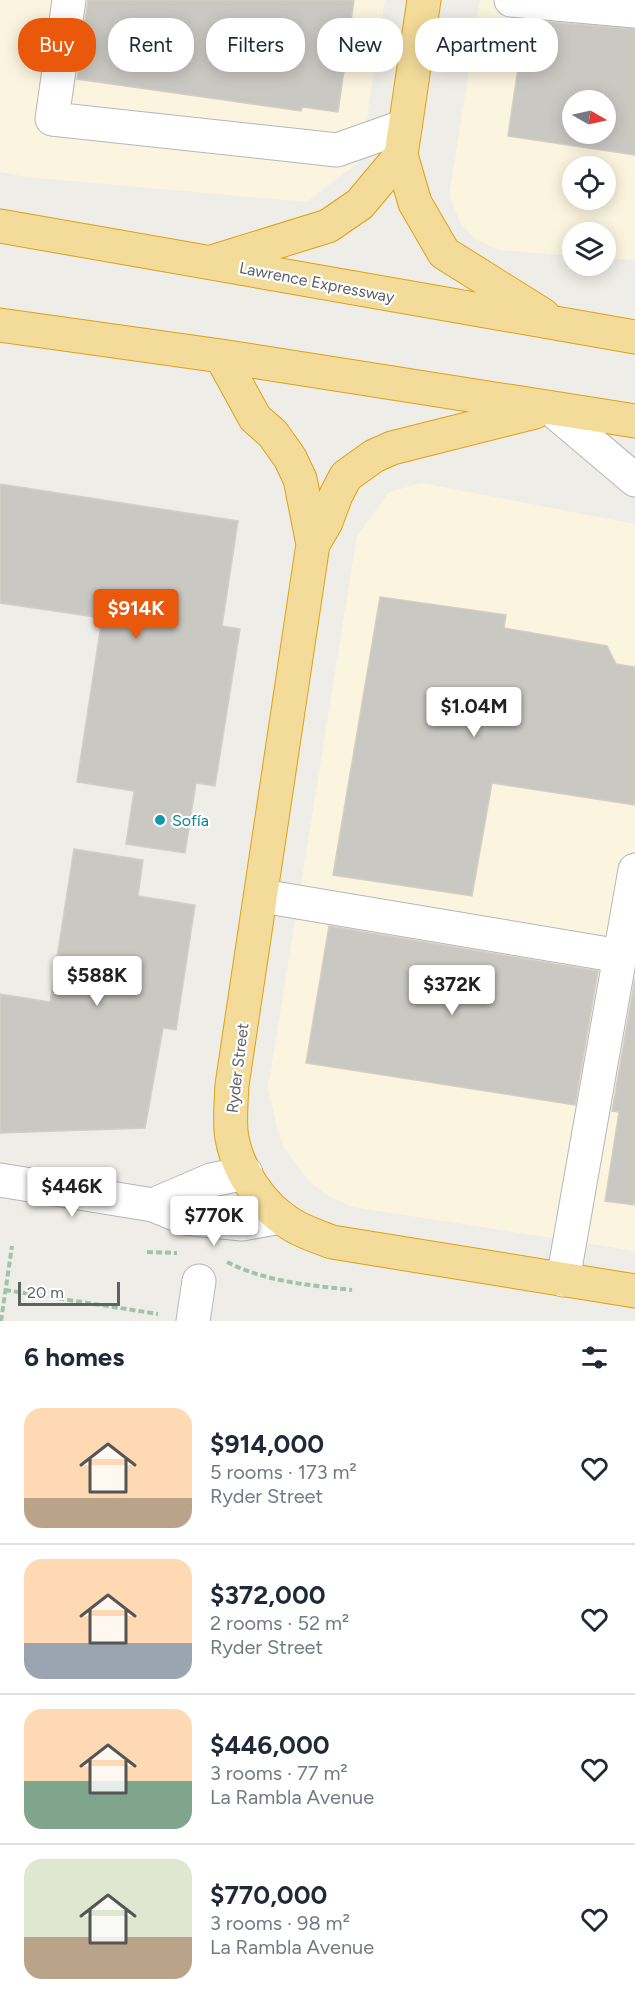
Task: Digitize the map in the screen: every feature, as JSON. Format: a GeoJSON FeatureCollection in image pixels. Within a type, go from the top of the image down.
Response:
{"type":"FeatureCollection","features":[{"type":"Feature","properties":{"kind":"highway"},"geometry":{"type":"LineString","coordinates":[[424,0],[403,141],[415,203],[444,253],[558,325]]}},
{"type":"Feature","properties":{"kind":"highway"},"geometry":{"type":"LineString","coordinates":[[211,262],[328,225],[360,204],[403,141]]}},
{"type":"Feature","properties":{"kind":"highway","name":"Lawrence Expressway"},"geometry":{"type":"LineString","coordinates":[[0,226],[635,337]]}},
{"type":"Feature","properties":{"kind":"highway"},"geometry":{"type":"LineString","coordinates":[[0,325],[221,356],[635,421]]}},
{"type":"Feature","properties":{"kind":"highway"},"geometry":{"type":"LineString","coordinates":[[221,356],[255,418],[273,434],[290,458],[300,479],[313,544]]}},
{"type":"Feature","properties":{"kind":"highway"},"geometry":{"type":"LineString","coordinates":[[313,544],[326,522],[346,476],[374,456],[392,448],[550,408]]}},
{"type":"Feature","properties":{"kind":"highway","name":"Ryder Street"},"geometry":{"type":"LineString","coordinates":[[313,544],[232,1085],[234,1146],[246,1173],[264,1201],[292,1225],[332,1242],[635,1291]]}},
{"type":"Feature","properties":{"kind":"street"},"geometry":{"type":"LineString","coordinates":[[69,0],[52,119],[337,150],[403,141]]}},
{"type":"Feature","properties":{"kind":"street"},"geometry":{"type":"LineString","coordinates":[[511,0],[635,11]]}},
{"type":"Feature","properties":{"kind":"street"},"geometry":{"type":"LineString","coordinates":[[550,408],[635,480]]}},
{"type":"Feature","properties":{"kind":"street"},"geometry":{"type":"LineString","coordinates":[[563,1280],[635,870]]}},
{"type":"Feature","properties":{"kind":"street"},"geometry":{"type":"LineString","coordinates":[[262,896],[620,956]]}},
{"type":"Feature","properties":{"kind":"street"},"geometry":{"type":"LineString","coordinates":[[153,1205],[211,1180],[246,1173]]}},
{"type":"Feature","properties":{"kind":"street"},"geometry":{"type":"LineString","coordinates":[[0,1180],[153,1205],[185,1218],[242,1224],[281,1216]]}},
{"type":"Feature","properties":{"kind":"street"},"geometry":{"type":"LineString","coordinates":[[193,1321],[202,1264]]}},
{"type":"Feature","properties":{"kind":"path"},"geometry":{"type":"LineString","coordinates":[[1,1321],[12,1246]]}},
{"type":"Feature","properties":{"kind":"path"},"geometry":{"type":"LineString","coordinates":[[147,1252],[289,1282],[352,1290]]}},
{"type":"Feature","properties":{"kind":"path"},"geometry":{"type":"LineString","coordinates":[[5,1290],[158,1314]]}},
{"type":"Feature","properties":{"kind":"shaded area"},"geometry":{"type":"Polygon","coordinates":[[[0,0],[385,0],[382,18],[317,18],[317,72],[374,72],[360,161],[307,202],[26,177],[0,172],[0,0]]]}},
{"type":"Feature","properties":{"kind":"shaded area"},"geometry":{"type":"Polygon","coordinates":[[[480,0],[635,0],[635,260],[616,259],[616,222],[562,222],[562,255],[499,250],[475,239],[461,224],[449,196],[469,72],[558,72],[558,18],[477,18],[480,0]]]}},
{"type":"Feature","properties":{"kind":"shaded area"},"geometry":{"type":"Polygon","coordinates":[[[422,483],[635,524],[635,1251],[353,1207],[325,1194],[308,1180],[284,1148],[277,1128],[268,1088],[357,536],[389,492],[422,483]]]}},
{"type":"Feature","properties":{"kind":"building"},"geometry":{"type":"Polygon","coordinates":[[[88,0],[354,0],[351,18],[317,18],[317,72],[344,72],[338,112],[302,107],[301,111],[77,79],[78,72],[96,72],[96,18],[85,18],[88,0]]]}},
{"type":"Feature","properties":{"kind":"building"},"geometry":{"type":"Polygon","coordinates":[[[558,23],[635,29],[635,155],[508,136],[517,72],[558,72],[558,23]]]}},
{"type":"Feature","properties":{"kind":"building"},"geometry":{"type":"Polygon","coordinates":[[[0,484],[238,521],[222,626],[240,629],[215,786],[196,783],[185,853],[126,844],[134,791],[77,782],[102,618],[0,603],[0,484]]]}},
{"type":"Feature","properties":{"kind":"building"},"geometry":{"type":"Polygon","coordinates":[[[380,597],[506,615],[504,628],[607,646],[616,664],[635,667],[635,805],[492,783],[472,896],[333,875],[380,597]]]}},
{"type":"Feature","properties":{"kind":"building"},"geometry":{"type":"Polygon","coordinates":[[[74,849],[143,860],[138,896],[195,905],[176,1030],[163,1028],[145,1128],[0,1133],[0,994],[50,1002],[74,849]]]}},
{"type":"Feature","properties":{"kind":"building"},"geometry":{"type":"Polygon","coordinates":[[[329,926],[598,971],[575,1105],[306,1063],[329,926]]]}},
{"type":"Feature","properties":{"kind":"building"},"geometry":{"type":"Polygon","coordinates":[[[635,978],[635,1205],[605,1201],[619,1112],[612,1111],[635,978]]]}},
{"type":"Feature","properties":{"kind":"place","name":"Sofía"},"geometry":{"type":"Point","coordinates":[160,820]}}]}
